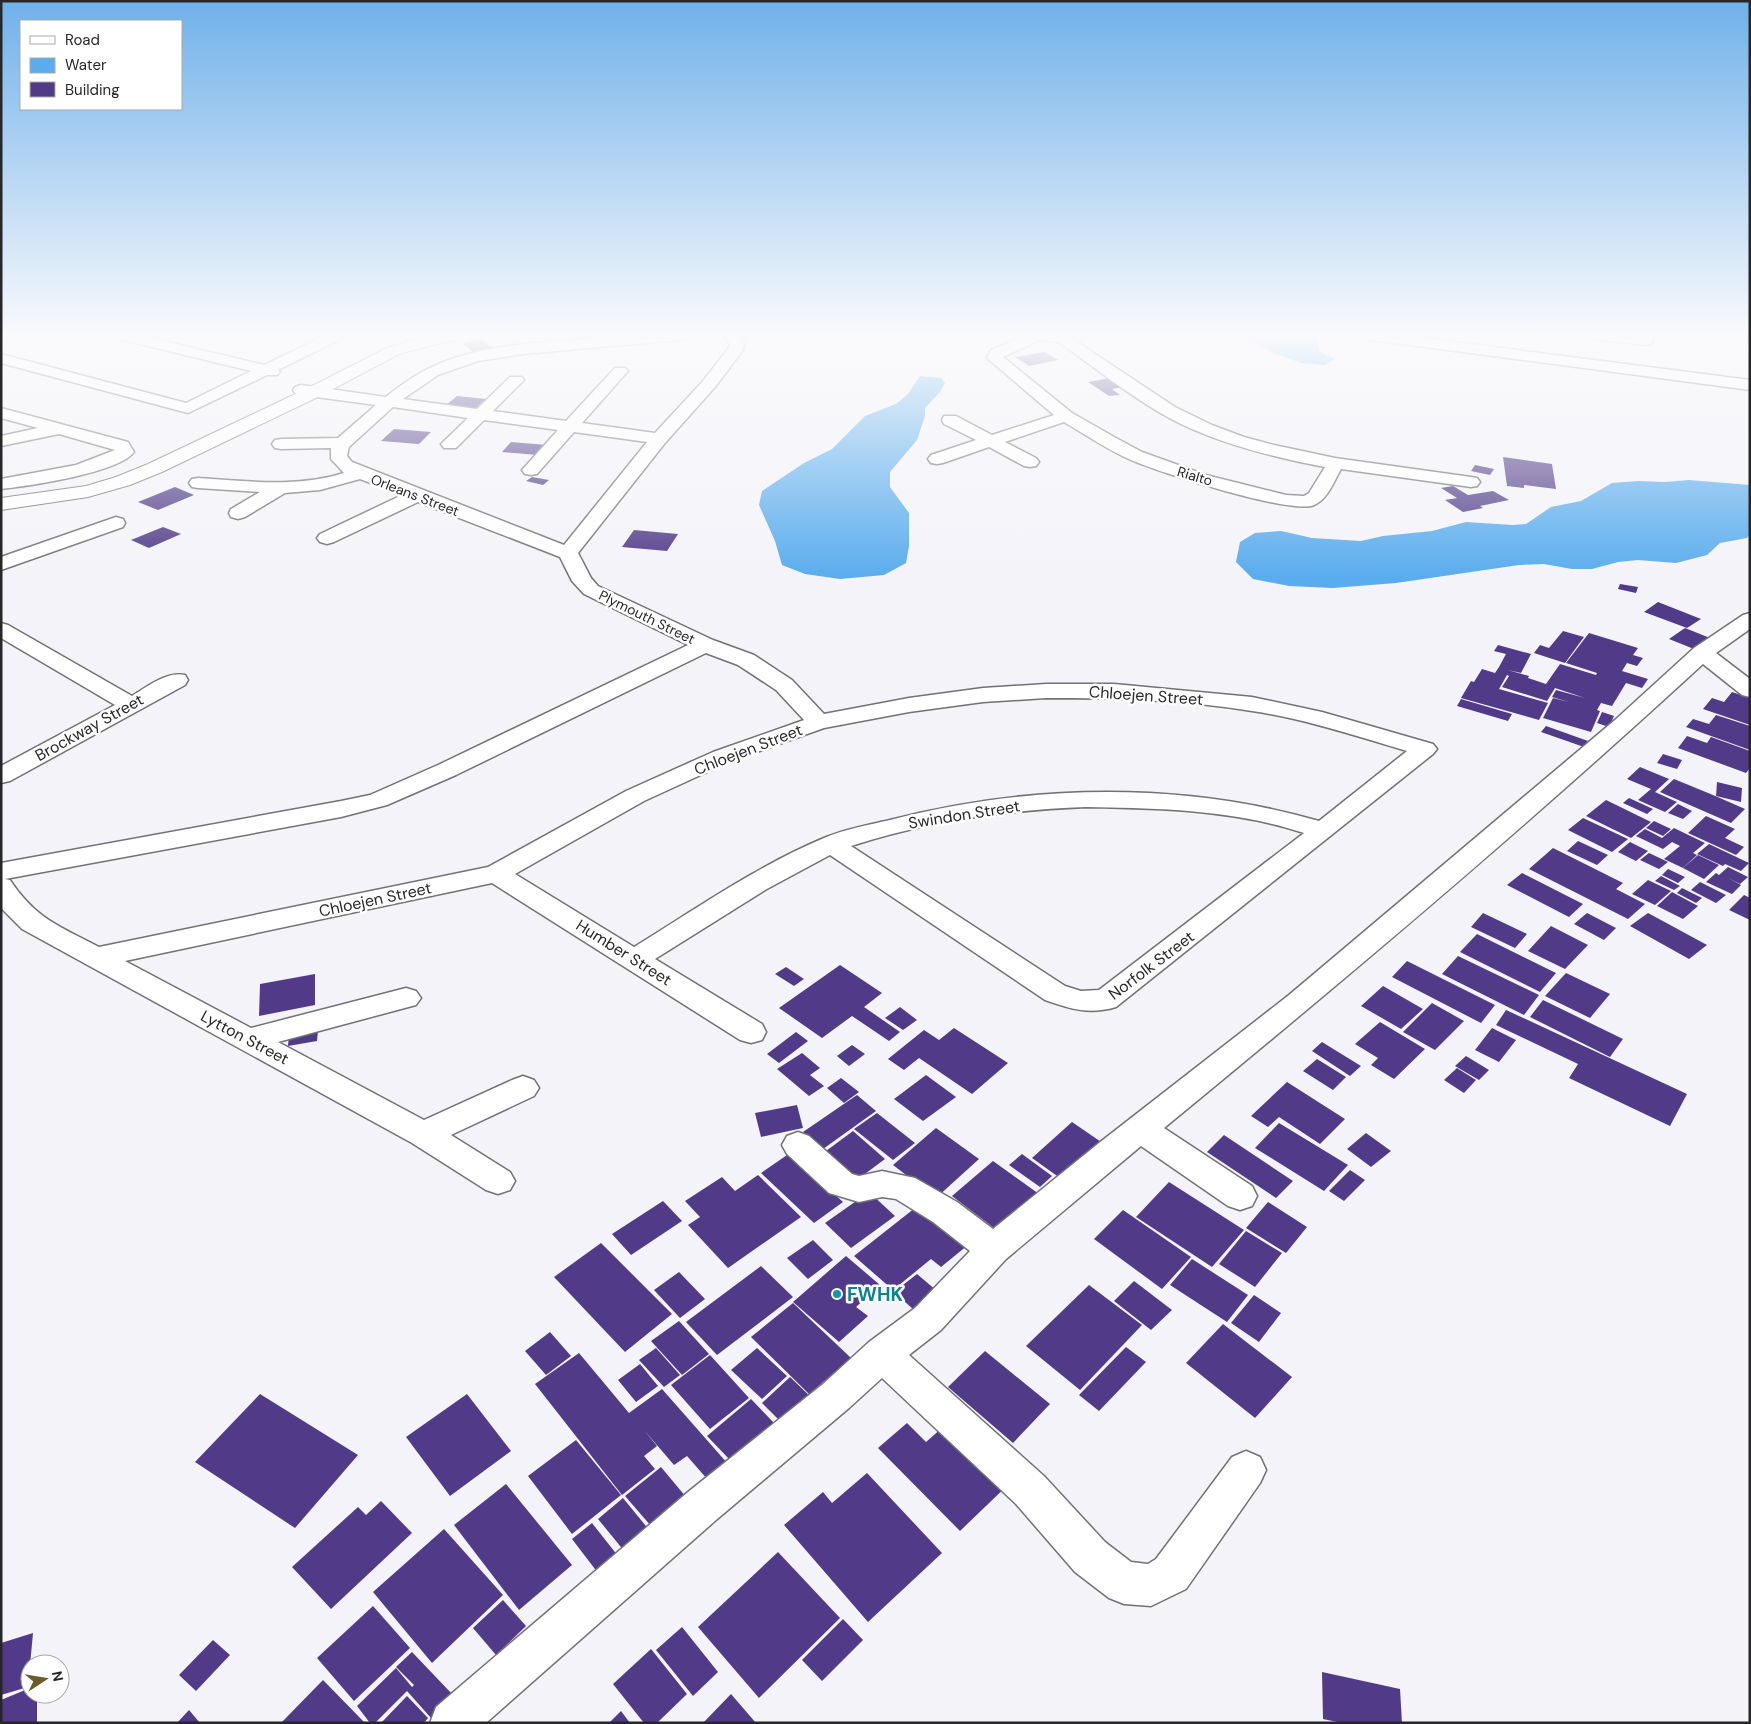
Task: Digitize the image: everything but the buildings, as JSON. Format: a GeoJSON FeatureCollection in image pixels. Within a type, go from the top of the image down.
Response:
{"type":"FeatureCollection","features":[{"type":"Feature","properties":{"kind":"street"},"geometry":{"type":"LineString","coordinates":[[1,484],[52,475],[87,466],[115,458],[125,452],[122,446],[13,416]]}},
{"type":"Feature","properties":{"kind":"street"},"geometry":{"type":"LineString","coordinates":[[1,499],[47,494],[81,486],[144,465],[250,416]]}},
{"type":"Feature","properties":{"kind":"street"},"geometry":{"type":"LineString","coordinates":[[1,504],[88,492],[123,481],[156,468],[257,416]]}},
{"type":"Feature","properties":{"kind":"street"},"geometry":{"type":"LineString","coordinates":[[281,444],[343,443],[374,416]]}},
{"type":"Feature","properties":{"kind":"street"},"geometry":{"type":"LineString","coordinates":[[450,444],[477,416]]}},
{"type":"Feature","properties":{"kind":"street"},"geometry":{"type":"LineString","coordinates":[[489,416],[659,439]]}},
{"type":"Feature","properties":{"kind":"street"},"geometry":{"type":"LineString","coordinates":[[531,470],[578,416]]}},
{"type":"Feature","properties":{"kind":"street"},"geometry":{"type":"LineString","coordinates":[[568,554],[659,439],[679,416]]}},
{"type":"Feature","properties":{"kind":"street"},"geometry":{"type":"LineString","coordinates":[[937,459],[988,440],[1065,416]]}},
{"type":"Feature","properties":{"kind":"street","name":"Rialto"},"geometry":{"type":"LineString","coordinates":[[1067,416],[1136,456],[1200,479],[1286,500],[1307,502],[1316,497],[1336,463]]}},
{"type":"Feature","properties":{"kind":"street"},"geometry":{"type":"LineString","coordinates":[[1183,416],[1205,428],[1237,440],[1268,448],[1336,463],[1471,482]]}},
{"type":"Feature","properties":{"kind":"street"},"geometry":{"type":"LineString","coordinates":[[950,420],[1030,462]]}},
{"type":"Feature","properties":{"kind":"street"},"geometry":{"type":"LineString","coordinates":[[1,441],[58,429]]}},
{"type":"Feature","properties":{"kind":"street","name":"Orleans Street"},"geometry":{"type":"LineString","coordinates":[[343,443],[338,452],[338,460],[342,465],[416,496],[568,554]]}},
{"type":"Feature","properties":{"kind":"street"},"geometry":{"type":"LineString","coordinates":[[198,483],[280,488],[322,486],[360,473]]}},
{"type":"Feature","properties":{"kind":"street"},"geometry":{"type":"LineString","coordinates":[[238,513],[280,488]]}},
{"type":"Feature","properties":{"kind":"street"},"geometry":{"type":"LineString","coordinates":[[327,538],[416,496]]}},
{"type":"Feature","properties":{"kind":"street"},"geometry":{"type":"LineString","coordinates":[[1,564],[116,523]]}},
{"type":"Feature","properties":{"kind":"street","name":"Plymouth Street"},"geometry":{"type":"LineString","coordinates":[[568,554],[582,581],[591,590],[705,645],[746,660],[784,685],[820,722]]}},
{"type":"Feature","properties":{"kind":"street"},"geometry":{"type":"LineString","coordinates":[[452,1723],[702,1506],[836,1396],[882,1354],[928,1319],[994,1249],[1298,1002],[1622,724],[1702,652],[1749,621]]}},
{"type":"Feature","properties":{"kind":"street"},"geometry":{"type":"LineString","coordinates":[[1,629],[130,704]]}},
{"type":"Feature","properties":{"kind":"street"},"geometry":{"type":"LineString","coordinates":[[1,871],[341,809],[378,800],[447,770],[705,645]]}},
{"type":"Feature","properties":{"kind":"street"},"geometry":{"type":"LineString","coordinates":[[1702,652],[1750,690]]}},
{"type":"Feature","properties":{"kind":"street","name":"Brockway Street"},"geometry":{"type":"LineString","coordinates":[[1,776],[177,680]]}},
{"type":"Feature","properties":{"kind":"street","name":"Chloejen Street"},"geometry":{"type":"LineString","coordinates":[[96,957],[496,874],[634,796],[721,757],[820,722],[910,705],[983,695],[1046,691],[1114,691],[1252,704],[1314,716],[1425,749]]}},
{"type":"Feature","properties":{"kind":"street","name":"Norfolk Street"},"geometry":{"type":"LineString","coordinates":[[831,844],[1055,994],[1080,1001],[1106,1000],[1425,749]]}},
{"type":"Feature","properties":{"kind":"street","name":"Swindon Street"},"geometry":{"type":"LineString","coordinates":[[635,959],[754,885],[831,844],[906,822],[978,808],[1049,801],[1135,799],[1258,813],[1323,831]]}},
{"type":"Feature","properties":{"kind":"street","name":"Humber Street"},"geometry":{"type":"LineString","coordinates":[[496,874],[751,1032]]}},
{"type":"Feature","properties":{"kind":"street","name":"Lytton Street"},"geometry":{"type":"LineString","coordinates":[[1,886],[7,899],[17,912],[32,923],[423,1134],[498,1181]]}},
{"type":"Feature","properties":{"kind":"street"},"geometry":{"type":"LineString","coordinates":[[249,1039],[406,998]]}},
{"type":"Feature","properties":{"kind":"street"},"geometry":{"type":"LineString","coordinates":[[423,1134],[523,1088]]}},
{"type":"Feature","properties":{"kind":"street"},"geometry":{"type":"LineString","coordinates":[[1140,1129],[1240,1196]]}},
{"type":"Feature","properties":{"kind":"street"},"geometry":{"type":"LineString","coordinates":[[798,1145],[841,1184],[859,1189],[882,1184],[903,1187],[945,1212],[994,1249]]}},
{"type":"Feature","properties":{"kind":"street"},"geometry":{"type":"LineString","coordinates":[[882,1354],[1030,1490],[1090,1557],[1124,1583],[1151,1585],[1171,1574],[1246,1470]]}},
{"type":"Feature","properties":{"kind":"water"},"geometry":{"type":"Polygon","coordinates":[[[865,416],[925,416],[917,440],[890,472],[890,487],[909,513],[909,546],[906,563],[884,575],[840,579],[805,574],[782,565],[775,541],[759,505],[762,491],[804,463],[832,449],[865,416]]]}},
{"type":"Feature","properties":{"kind":"water"},"geometry":{"type":"Polygon","coordinates":[[[1689,480],[1750,485],[1750,534],[1747,538],[1720,543],[1707,555],[1676,563],[1638,560],[1618,562],[1592,569],[1572,569],[1544,564],[1519,565],[1396,583],[1333,588],[1289,586],[1253,579],[1236,562],[1240,542],[1255,533],[1281,531],[1312,538],[1361,541],[1383,536],[1432,531],[1466,522],[1526,524],[1551,507],[1581,501],[1612,483],[1689,480]]]}},
{"type":"Feature","properties":{"kind":"place","name":"FWHK"},"geometry":{"type":"Point","coordinates":[837,1294]}}]}
